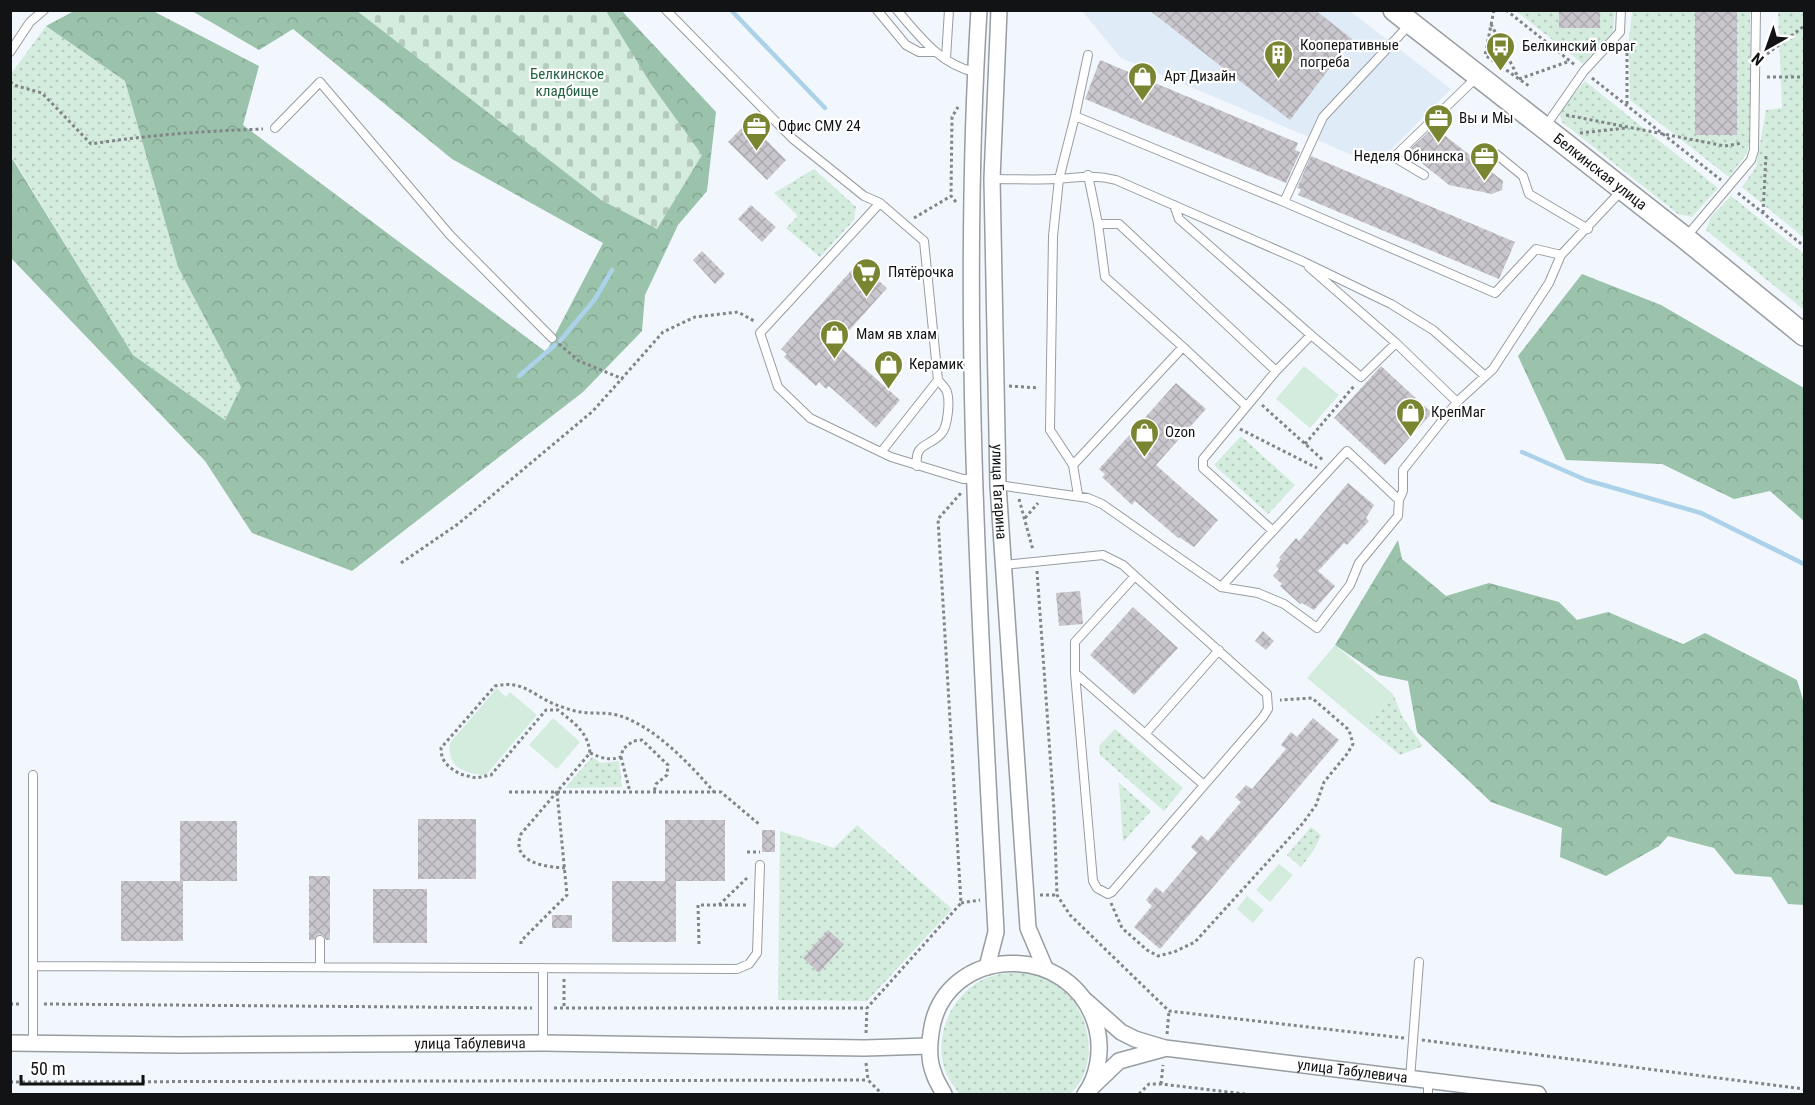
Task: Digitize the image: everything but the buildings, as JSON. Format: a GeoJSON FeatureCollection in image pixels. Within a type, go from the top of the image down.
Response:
{"type":"FeatureCollection","features":[{"type":"Feature","properties":{"kind":"main road","name":"Белкинская улица"},"geometry":{"type":"LineString","coordinates":[[1402,17],[1685,238],[1804,335]]}},
{"type":"Feature","properties":{"kind":"street","name":"улица Гагарина"},"geometry":{"type":"LineString","coordinates":[[979,10],[973,127],[970,479],[977,554],[996,932],[987,967]]}},
{"type":"Feature","properties":{"kind":"street","name":"улица Гагарина"},"geometry":{"type":"LineString","coordinates":[[999,10],[992,179],[998,485],[1028,928],[1045,968]]}},
{"type":"Feature","properties":{"kind":"street"},"geometry":{"type":"LineString","coordinates":[[944,1095],[933,1072],[929,1046],[932,1026],[940,1006],[952,989],[968,976],[987,967],[1016,962],[1045,968]]}},
{"type":"Feature","properties":{"kind":"street","name":"улица Табулевича"},"geometry":{"type":"LineString","coordinates":[[1045,968],[1068,981],[1085,1000],[1121,1032],[1135,1040],[1165,1048],[1410,1079],[1428,1088],[1538,1095]]}},
{"type":"Feature","properties":{"kind":"street"},"geometry":{"type":"LineString","coordinates":[[1085,1000],[1094,1017],[1099,1036],[1099,1055],[1095,1074],[1086,1093]]}},
{"type":"Feature","properties":{"kind":"street","name":"улица Табулевича"},"geometry":{"type":"LineString","coordinates":[[10,1042],[179,1046],[543,1043],[865,1048],[929,1046]]}},
{"type":"Feature","properties":{"kind":"street","name":"улица Табулевича"},"geometry":{"type":"LineString","coordinates":[[1086,1093],[1119,1061],[1165,1048]]}},
{"type":"Feature","properties":{"kind":"lane"},"geometry":{"type":"LineString","coordinates":[[10,52],[30,22],[44,10]]}},
{"type":"Feature","properties":{"kind":"lane"},"geometry":{"type":"LineString","coordinates":[[666,10],[793,139],[864,196],[880,203],[924,241],[938,381],[947,392],[948,417],[943,433],[918,450],[917,466]]}},
{"type":"Feature","properties":{"kind":"lane"},"geometry":{"type":"LineString","coordinates":[[877,10],[906,45],[919,52],[934,52]]}},
{"type":"Feature","properties":{"kind":"lane"},"geometry":{"type":"LineString","coordinates":[[897,10],[934,52],[963,70],[975,72]]}},
{"type":"Feature","properties":{"kind":"lane"},"geometry":{"type":"LineString","coordinates":[[946,58],[949,10]]}},
{"type":"Feature","properties":{"kind":"lane"},"geometry":{"type":"LineString","coordinates":[[1544,128],[1584,72],[1620,32],[1621,10]]}},
{"type":"Feature","properties":{"kind":"lane"},"geometry":{"type":"LineString","coordinates":[[1685,238],[1751,160],[1754,150],[1756,10]]}},
{"type":"Feature","properties":{"kind":"lane"},"geometry":{"type":"LineString","coordinates":[[1284,202],[1323,117],[1402,17]]}},
{"type":"Feature","properties":{"kind":"lane"},"geometry":{"type":"LineString","coordinates":[[1078,495],[1073,465],[1050,430],[1053,236],[1059,179],[1088,55]]}},
{"type":"Feature","properties":{"kind":"lane"},"geometry":{"type":"LineString","coordinates":[[1424,175],[1394,157],[1478,76]]}},
{"type":"Feature","properties":{"kind":"lane"},"geometry":{"type":"LineString","coordinates":[[275,128],[320,82],[450,235],[552,338]]}},
{"type":"Feature","properties":{"kind":"lane"},"geometry":{"type":"LineString","coordinates":[[1075,116],[1495,292],[1536,249],[1561,255]]}},
{"type":"Feature","properties":{"kind":"lane"},"geometry":{"type":"LineString","coordinates":[[1496,154],[1524,176],[1529,194],[1588,229]]}},
{"type":"Feature","properties":{"kind":"lane"},"geometry":{"type":"LineString","coordinates":[[992,179],[1059,179],[1088,176],[1116,180],[1302,261],[1391,304],[1433,330],[1485,376]]}},
{"type":"Feature","properties":{"kind":"lane"},"geometry":{"type":"LineString","coordinates":[[1088,176],[1098,224],[1105,277],[1246,406]]}},
{"type":"Feature","properties":{"kind":"lane"},"geometry":{"type":"LineString","coordinates":[[998,485],[1078,495],[1102,504],[1221,587],[1258,593],[1284,603],[1317,628],[1350,585],[1359,563],[1398,516],[1403,470],[1457,402],[1493,369],[1549,283],[1561,255],[1623,190]]}},
{"type":"Feature","properties":{"kind":"lane"},"geometry":{"type":"LineString","coordinates":[[880,203],[760,333],[778,387],[810,418],[891,457],[970,479]]}},
{"type":"Feature","properties":{"kind":"lane"},"geometry":{"type":"LineString","coordinates":[[1174,206],[1179,219],[1361,377],[1396,344]]}},
{"type":"Feature","properties":{"kind":"lane"},"geometry":{"type":"LineString","coordinates":[[1098,224],[1119,224],[1276,371]]}},
{"type":"Feature","properties":{"kind":"lane"},"geometry":{"type":"LineString","coordinates":[[1302,261],[1396,344],[1457,402]]}},
{"type":"Feature","properties":{"kind":"lane"},"geometry":{"type":"LineString","coordinates":[[1273,531],[1203,468],[1203,459],[1276,371],[1311,335]]}},
{"type":"Feature","properties":{"kind":"lane"},"geometry":{"type":"LineString","coordinates":[[1073,465],[1183,347]]}},
{"type":"Feature","properties":{"kind":"lane"},"geometry":{"type":"LineString","coordinates":[[882,451],[938,381]]}},
{"type":"Feature","properties":{"kind":"lane"},"geometry":{"type":"LineString","coordinates":[[1221,587],[1347,451],[1399,500]]}},
{"type":"Feature","properties":{"kind":"lane"},"geometry":{"type":"LineString","coordinates":[[1004,565],[1103,555],[1122,565],[1135,576],[1267,694],[1268,709],[1263,717],[1108,894],[1097,888],[1093,881],[1075,673],[1075,642],[1135,576]]}},
{"type":"Feature","properties":{"kind":"lane"},"geometry":{"type":"LineString","coordinates":[[1145,734],[1219,650]]}},
{"type":"Feature","properties":{"kind":"lane"},"geometry":{"type":"LineString","coordinates":[[1075,673],[1204,785]]}},
{"type":"Feature","properties":{"kind":"lane"},"geometry":{"type":"LineString","coordinates":[[33,775],[33,1042]]}},
{"type":"Feature","properties":{"kind":"lane"},"geometry":{"type":"LineString","coordinates":[[33,966],[742,968],[752,962],[757,953],[760,864]]}},
{"type":"Feature","properties":{"kind":"lane"},"geometry":{"type":"LineString","coordinates":[[320,940],[320,967]]}},
{"type":"Feature","properties":{"kind":"lane"},"geometry":{"type":"LineString","coordinates":[[1410,1079],[1419,962]]}},
{"type":"Feature","properties":{"kind":"lane"},"geometry":{"type":"LineString","coordinates":[[543,968],[543,1043]]}},
{"type":"Feature","properties":{"kind":"path"},"geometry":{"type":"LineString","coordinates":[[1494,10],[1485,55],[1529,86]]}},
{"type":"Feature","properties":{"kind":"path"},"geometry":{"type":"LineString","coordinates":[[1506,10],[1804,246]]}},
{"type":"Feature","properties":{"kind":"path"},"geometry":{"type":"LineString","coordinates":[[1491,24],[1519,79]]}},
{"type":"Feature","properties":{"kind":"path"},"geometry":{"type":"LineString","coordinates":[[1756,62],[1804,26]]}},
{"type":"Feature","properties":{"kind":"path"},"geometry":{"type":"LineString","coordinates":[[1627,36],[1627,105]]}},
{"type":"Feature","properties":{"kind":"path"},"geometry":{"type":"LineString","coordinates":[[1519,79],[1570,61]]}},
{"type":"Feature","properties":{"kind":"path"},"geometry":{"type":"LineString","coordinates":[[1755,77],[1804,77]]}},
{"type":"Feature","properties":{"kind":"path"},"geometry":{"type":"LineString","coordinates":[[10,82],[42,93],[91,144],[188,132],[275,128]]}},
{"type":"Feature","properties":{"kind":"path"},"geometry":{"type":"LineString","coordinates":[[1562,115],[1725,146],[1741,144],[1751,137]]}},
{"type":"Feature","properties":{"kind":"path"},"geometry":{"type":"LineString","coordinates":[[1579,133],[1632,127]]}},
{"type":"Feature","properties":{"kind":"path"},"geometry":{"type":"LineString","coordinates":[[905,224],[951,196]]}},
{"type":"Feature","properties":{"kind":"path"},"geometry":{"type":"LineString","coordinates":[[401,562],[458,524],[593,411],[663,332],[695,317],[738,312],[765,327]]}},
{"type":"Feature","properties":{"kind":"path"},"geometry":{"type":"LineString","coordinates":[[552,338],[579,361],[622,379]]}},
{"type":"Feature","properties":{"kind":"path"},"geometry":{"type":"LineString","coordinates":[[1305,444],[1361,377]]}},
{"type":"Feature","properties":{"kind":"path"},"geometry":{"type":"LineString","coordinates":[[1254,398],[1305,444],[1329,470]]}},
{"type":"Feature","properties":{"kind":"path"},"geometry":{"type":"LineString","coordinates":[[1231,425],[1329,470]]}},
{"type":"Feature","properties":{"kind":"path"},"geometry":{"type":"LineString","coordinates":[[882,1095],[867,1080],[865,1048],[867,1008],[961,903],[938,519],[970,479]]}},
{"type":"Feature","properties":{"kind":"path"},"geometry":{"type":"LineString","coordinates":[[1015,486],[1037,562],[1054,810],[1057,895],[1070,915],[1169,1011],[1413,1039],[1804,1089]]}},
{"type":"Feature","properties":{"kind":"path"},"geometry":{"type":"LineString","coordinates":[[1025,518],[1049,491]]}},
{"type":"Feature","properties":{"kind":"path"},"geometry":{"type":"LineString","coordinates":[[565,868],[542,867],[530,861],[521,852],[518,841],[521,834],[590,753],[589,742],[582,730],[560,708],[528,688],[504,684],[495,686],[441,748],[442,758],[449,767],[460,774],[476,778],[491,775],[546,710],[560,708],[579,712],[603,712],[620,716],[642,727],[669,746],[696,771],[714,792]]}},
{"type":"Feature","properties":{"kind":"path"},"geometry":{"type":"LineString","coordinates":[[1108,894],[1122,928],[1147,950],[1158,956],[1174,952],[1196,942],[1303,823],[1317,805],[1324,782],[1353,744],[1349,730],[1312,698],[1269,701]]}},
{"type":"Feature","properties":{"kind":"path"},"geometry":{"type":"LineString","coordinates":[[630,792],[621,757],[623,749],[633,741],[642,740],[668,765],[667,775],[656,784],[654,792]]}},
{"type":"Feature","properties":{"kind":"path"},"geometry":{"type":"LineString","coordinates":[[590,753],[604,759],[621,757]]}},
{"type":"Feature","properties":{"kind":"path"},"geometry":{"type":"LineString","coordinates":[[509,792],[721,792],[760,825]]}},
{"type":"Feature","properties":{"kind":"path"},"geometry":{"type":"LineString","coordinates":[[521,944],[521,941],[567,895],[557,792]]}},
{"type":"Feature","properties":{"kind":"path"},"geometry":{"type":"LineString","coordinates":[[719,905],[747,878]]}},
{"type":"Feature","properties":{"kind":"path"},"geometry":{"type":"LineString","coordinates":[[699,944],[698,905],[759,905]]}},
{"type":"Feature","properties":{"kind":"path"},"geometry":{"type":"LineString","coordinates":[[564,999],[564,1008]]}},
{"type":"Feature","properties":{"kind":"path"},"geometry":{"type":"LineString","coordinates":[[10,1004],[867,1008]]}},
{"type":"Feature","properties":{"kind":"path"},"geometry":{"type":"LineString","coordinates":[[10,1082],[867,1080]]}},
{"type":"Feature","properties":{"kind":"path"},"geometry":{"type":"LineString","coordinates":[[1140,1095],[1149,1084],[1161,1084],[1245,1095]]}},
{"type":"Feature","properties":{"kind":"shaded area"},"geometry":{"type":"Polygon","coordinates":[[[1082,11],[1350,11],[1451,89],[1376,165],[1121,58],[1082,11]]]}},
{"type":"Feature","properties":{"kind":"green space"},"geometry":{"type":"Polygon","coordinates":[[[74,11],[153,11],[259,66],[243,125],[546,352],[603,243],[452,159],[293,29],[259,50],[192,11],[622,11],[716,112],[707,191],[678,225],[645,295],[642,331],[583,392],[352,571],[252,533],[205,461],[11,258],[10,155],[133,355],[225,420],[241,387],[178,267],[125,81],[46,26],[74,11]]]}},
{"type":"Feature","properties":{"kind":"green space","name":"Белкинское кладбище"},"geometry":{"type":"Polygon","coordinates":[[[357,11],[606,11],[651,84],[702,155],[657,229],[601,200],[357,11]]]}},
{"type":"Feature","properties":{"kind":"green space"},"geometry":{"type":"Polygon","coordinates":[[[1516,11],[1615,11],[1613,32],[1583,64],[1516,11]]]}},
{"type":"Feature","properties":{"kind":"green space"},"geometry":{"type":"Polygon","coordinates":[[[1632,11],[1750,11],[1751,137],[1747,153],[1729,177],[1630,100],[1629,39],[1632,11]]]}},
{"type":"Feature","properties":{"kind":"green space"},"geometry":{"type":"Polygon","coordinates":[[[1778,11],[1804,11],[1804,238],[1742,187],[1756,167],[1766,110],[1782,108],[1778,11]]]}},
{"type":"Feature","properties":{"kind":"green space"},"geometry":{"type":"Polygon","coordinates":[[[46,26],[125,81],[178,267],[241,387],[225,420],[133,355],[11,155],[11,74],[46,26]]]}},
{"type":"Feature","properties":{"kind":"green space"},"geometry":{"type":"Polygon","coordinates":[[[1585,81],[1718,188],[1692,217],[1678,214],[1562,122],[1559,112],[1585,81]]]}},
{"type":"Feature","properties":{"kind":"green space"},"geometry":{"type":"Polygon","coordinates":[[[814,169],[856,207],[854,220],[820,257],[786,228],[798,216],[774,193],[814,169]]]}},
{"type":"Feature","properties":{"kind":"green space"},"geometry":{"type":"Polygon","coordinates":[[[1731,196],[1804,254],[1804,310],[1706,230],[1711,217],[1731,196]]]}},
{"type":"Feature","properties":{"kind":"green space"},"geometry":{"type":"Polygon","coordinates":[[[1582,274],[1661,305],[1804,388],[1804,521],[1770,491],[1734,499],[1662,464],[1566,460],[1518,356],[1582,274]]]}},
{"type":"Feature","properties":{"kind":"green space"},"geometry":{"type":"Polygon","coordinates":[[[1304,366],[1339,395],[1310,428],[1276,399],[1304,366]]]}},
{"type":"Feature","properties":{"kind":"green space"},"geometry":{"type":"Polygon","coordinates":[[[1241,436],[1295,485],[1268,514],[1214,465],[1241,436]]]}},
{"type":"Feature","properties":{"kind":"green space"},"geometry":{"type":"Polygon","coordinates":[[[1398,540],[1402,559],[1446,596],[1489,583],[1559,602],[1577,620],[1608,612],[1683,644],[1705,633],[1797,680],[1804,703],[1804,905],[1788,904],[1771,877],[1735,874],[1714,848],[1668,836],[1659,846],[1606,876],[1560,857],[1562,828],[1491,802],[1417,732],[1408,681],[1379,675],[1335,645],[1398,540]]]}},
{"type":"Feature","properties":{"kind":"green space"},"geometry":{"type":"Polygon","coordinates":[[[1335,645],[1393,694],[1366,727],[1307,678],[1335,645]]]}},
{"type":"Feature","properties":{"kind":"green space"},"geometry":{"type":"Polygon","coordinates":[[[497,688],[506,697],[510,692],[537,715],[486,775],[465,771],[454,764],[451,758],[450,743],[497,688]]]}},
{"type":"Feature","properties":{"kind":"green space"},"geometry":{"type":"Polygon","coordinates":[[[1393,694],[1403,718],[1423,746],[1400,755],[1366,727],[1393,694]]]}},
{"type":"Feature","properties":{"kind":"green space"},"geometry":{"type":"Polygon","coordinates":[[[553,718],[580,742],[557,769],[529,745],[553,718]]]}},
{"type":"Feature","properties":{"kind":"green space"},"geometry":{"type":"Polygon","coordinates":[[[1115,729],[1183,788],[1164,811],[1100,755],[1099,746],[1115,729]]]}},
{"type":"Feature","properties":{"kind":"green space"},"geometry":{"type":"Polygon","coordinates":[[[592,757],[601,763],[619,761],[622,787],[565,788],[592,757]]]}},
{"type":"Feature","properties":{"kind":"green space"},"geometry":{"type":"Polygon","coordinates":[[[1119,783],[1151,811],[1123,842],[1119,783]]]}},
{"type":"Feature","properties":{"kind":"green space"},"geometry":{"type":"Polygon","coordinates":[[[857,825],[952,909],[867,1001],[778,1000],[780,831],[834,848],[857,825]]]}},
{"type":"Feature","properties":{"kind":"green space"},"geometry":{"type":"Polygon","coordinates":[[[1311,827],[1321,835],[1315,848],[1301,867],[1287,855],[1311,827]]]}},
{"type":"Feature","properties":{"kind":"green space"},"geometry":{"type":"Polygon","coordinates":[[[1279,864],[1293,875],[1270,902],[1256,890],[1279,864]]]}},
{"type":"Feature","properties":{"kind":"green space"},"geometry":{"type":"Polygon","coordinates":[[[1247,896],[1264,910],[1253,923],[1237,909],[1247,896]]]}},
{"type":"Feature","properties":{"kind":"green space"},"geometry":{"type":"Polygon","coordinates":[[[1020,972],[1044,978],[1059,986],[1078,1009],[1088,1037],[1089,1052],[1081,1080],[1070,1094],[959,1094],[946,1073],[942,1056],[944,1027],[950,1014],[957,1001],[979,982],[995,975],[1020,972]]]}},
{"type":"Feature","properties":{"kind":"waterway"},"geometry":{"type":"LineString","coordinates":[[731,10],[825,108]]}},
{"type":"Feature","properties":{"kind":"waterway"},"geometry":{"type":"LineString","coordinates":[[560,341],[595,299],[612,270]]}},
{"type":"Feature","properties":{"kind":"waterway"},"geometry":{"type":"LineString","coordinates":[[519,376],[555,345]]}},
{"type":"Feature","properties":{"kind":"waterway"},"geometry":{"type":"LineString","coordinates":[[1522,452],[1586,480],[1701,513],[1804,564]]}},
{"type":"Feature","properties":{"kind":"place","name":"Белкинский овраг"},"geometry":{"type":"Point","coordinates":[1501,72]}},
{"type":"Feature","properties":{"kind":"place","name":"Кооперативные погреба"},"geometry":{"type":"Point","coordinates":[1279,80]}},
{"type":"Feature","properties":{"kind":"place","name":"Арт Дизайн"},"geometry":{"type":"Point","coordinates":[1143,102]}},
{"type":"Feature","properties":{"kind":"place","name":"Вы и Мы"},"geometry":{"type":"Point","coordinates":[1438,144]}},
{"type":"Feature","properties":{"kind":"place","name":"Офис СМУ 24"},"geometry":{"type":"Point","coordinates":[757,152]}},
{"type":"Feature","properties":{"kind":"place","name":"Неделя Обнинска"},"geometry":{"type":"Point","coordinates":[1485,182]}},
{"type":"Feature","properties":{"kind":"place","name":"Пятёрочка"},"geometry":{"type":"Point","coordinates":[867,298]}},
{"type":"Feature","properties":{"kind":"place","name":"Мам яв хлам"},"geometry":{"type":"Point","coordinates":[835,360]}},
{"type":"Feature","properties":{"kind":"place","name":"Керамик"},"geometry":{"type":"Point","coordinates":[888,390]}},
{"type":"Feature","properties":{"kind":"place","name":"КрепМаг"},"geometry":{"type":"Point","coordinates":[1410,438]}},
{"type":"Feature","properties":{"kind":"place","name":"Ozon"},"geometry":{"type":"Point","coordinates":[1144,458]}}]}
